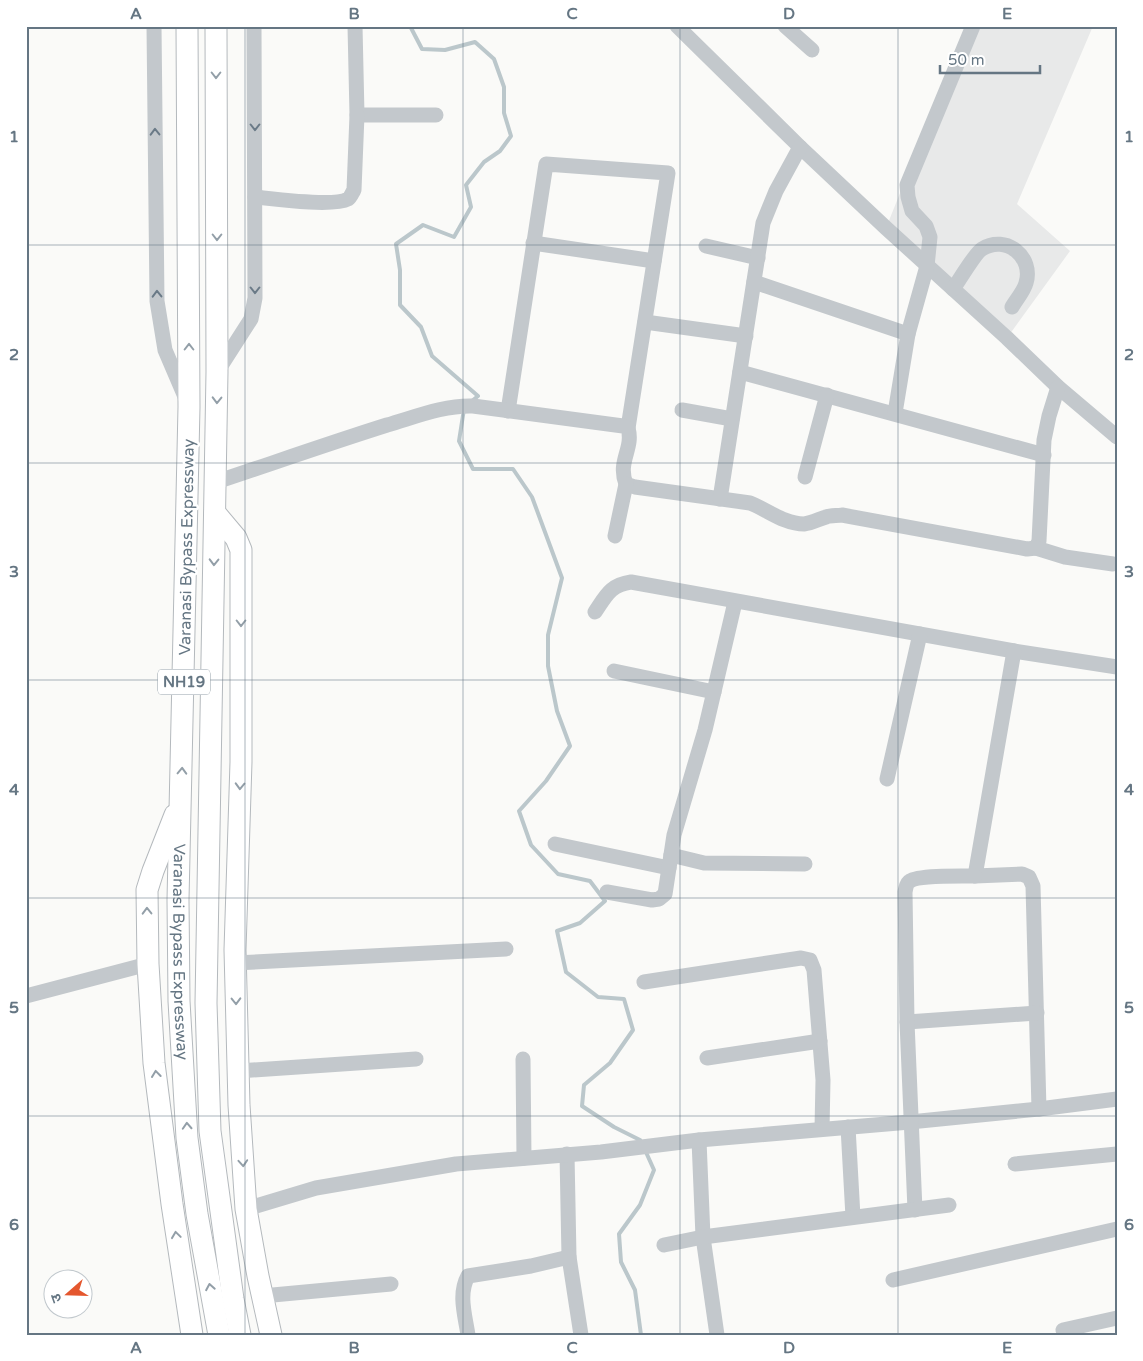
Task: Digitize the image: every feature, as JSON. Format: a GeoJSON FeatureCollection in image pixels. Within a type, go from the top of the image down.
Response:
{"type":"FeatureCollection","features":[{"type":"Feature","properties":{"kind":"highway","name":"Varanasi Bypass Expressway"},"geometry":{"type":"LineString","coordinates":[[187,26],[189,407],[178,900],[179,982],[187,1138],[197,1214],[219,1335]]}},
{"type":"Feature","properties":{"kind":"highway","name":"Varanasi Bypass Expressway"},"geometry":{"type":"LineString","coordinates":[[216,26],[216,482],[206,1003],[210,1131],[233,1299],[240,1335]]}},
{"type":"Feature","properties":{"kind":"highway"},"geometry":{"type":"LineString","coordinates":[[215,514],[236,538],[241,550],[241,762],[236,963],[238,1105],[246,1209],[271,1335]]}},
{"type":"Feature","properties":{"kind":"highway"},"geometry":{"type":"LineString","coordinates":[[181,800],[153,871],[148,890],[148,964],[154,1063],[172,1204],[192,1335]]}},
{"type":"Feature","properties":{"kind":"street"},"geometry":{"type":"LineString","coordinates":[[154,26],[158,301],[165,350],[189,407]]}},
{"type":"Feature","properties":{"kind":"street"},"geometry":{"type":"LineString","coordinates":[[217,372],[251,319],[255,298],[254,26]]}},
{"type":"Feature","properties":{"kind":"street"},"geometry":{"type":"LineString","coordinates":[[255,197],[322,202],[343,201],[350,198],[354,190],[357,115],[355,26]]}},
{"type":"Feature","properties":{"kind":"street"},"geometry":{"type":"LineString","coordinates":[[677,26],[800,147],[927,266],[1058,387],[1117,436]]}},
{"type":"Feature","properties":{"kind":"street"},"geometry":{"type":"LineString","coordinates":[[785,26],[812,50]]}},
{"type":"Feature","properties":{"kind":"street"},"geometry":{"type":"LineString","coordinates":[[895,414],[908,334],[927,266],[930,237],[926,226],[912,211],[907,185],[973,26]]}},
{"type":"Feature","properties":{"kind":"street"},"geometry":{"type":"LineString","coordinates":[[357,115],[436,115]]}},
{"type":"Feature","properties":{"kind":"street"},"geometry":{"type":"LineString","coordinates":[[720,499],[763,223],[768,209],[800,147]]}},
{"type":"Feature","properties":{"kind":"street"},"geometry":{"type":"LineString","coordinates":[[508,411],[546,164],[668,173],[628,428],[630,435],[629,443],[622,466],[622,474],[626,484],[615,536]]}},
{"type":"Feature","properties":{"kind":"street"},"geometry":{"type":"LineString","coordinates":[[533,243],[654,261]]}},
{"type":"Feature","properties":{"kind":"street"},"geometry":{"type":"LineString","coordinates":[[953,289],[980,249],[992,244],[1004,244],[1015,249],[1025,259],[1027,271],[1026,284],[1012,307]]}},
{"type":"Feature","properties":{"kind":"street"},"geometry":{"type":"LineString","coordinates":[[706,246],[758,258]]}},
{"type":"Feature","properties":{"kind":"street"},"geometry":{"type":"LineString","coordinates":[[754,282],[908,334]]}},
{"type":"Feature","properties":{"kind":"street"},"geometry":{"type":"LineString","coordinates":[[645,322],[746,336]]}},
{"type":"Feature","properties":{"kind":"street"},"geometry":{"type":"LineString","coordinates":[[740,372],[1044,455]]}},
{"type":"Feature","properties":{"kind":"street"},"geometry":{"type":"LineString","coordinates":[[1036,548],[1040,541],[1044,440],[1058,387]]}},
{"type":"Feature","properties":{"kind":"street"},"geometry":{"type":"LineString","coordinates":[[805,477],[827,395]]}},
{"type":"Feature","properties":{"kind":"street"},"geometry":{"type":"LineString","coordinates":[[216,482],[443,408],[466,406],[628,428]]}},
{"type":"Feature","properties":{"kind":"street"},"geometry":{"type":"LineString","coordinates":[[682,410],[732,419]]}},
{"type":"Feature","properties":{"kind":"street"},"geometry":{"type":"LineString","coordinates":[[626,484],[635,487],[750,503],[764,508],[783,520],[803,524],[829,516],[842,515],[1027,549],[1036,548],[1065,557],[1113,564]]}},
{"type":"Feature","properties":{"kind":"street"},"geometry":{"type":"LineString","coordinates":[[595,612],[609,592],[616,586],[631,582],[1014,651],[1117,667]]}},
{"type":"Feature","properties":{"kind":"street"},"geometry":{"type":"LineString","coordinates":[[607,892],[652,900],[659,899],[665,894],[674,835],[705,730],[735,602]]}},
{"type":"Feature","properties":{"kind":"street"},"geometry":{"type":"LineString","coordinates":[[888,779],[920,634]]}},
{"type":"Feature","properties":{"kind":"street"},"geometry":{"type":"LineString","coordinates":[[975,876],[1014,651]]}},
{"type":"Feature","properties":{"kind":"street"},"geometry":{"type":"LineString","coordinates":[[614,671],[714,692]]}},
{"type":"Feature","properties":{"kind":"street"},"geometry":{"type":"LineString","coordinates":[[555,844],[670,862],[805,864]]}},
{"type":"Feature","properties":{"kind":"street"},"geometry":{"type":"LineString","coordinates":[[914,1210],[907,1022],[906,892],[907,883],[911,880],[925,877],[1022,874],[1029,877],[1033,886],[1039,1109]]}},
{"type":"Feature","properties":{"kind":"street"},"geometry":{"type":"LineString","coordinates":[[236,963],[506,949]]}},
{"type":"Feature","properties":{"kind":"street"},"geometry":{"type":"LineString","coordinates":[[644,982],[801,958],[810,960],[814,970],[823,1080],[822,1130]]}},
{"type":"Feature","properties":{"kind":"street"},"geometry":{"type":"LineString","coordinates":[[26,996],[148,964]]}},
{"type":"Feature","properties":{"kind":"street"},"geometry":{"type":"LineString","coordinates":[[907,1022],[1037,1013]]}},
{"type":"Feature","properties":{"kind":"street"},"geometry":{"type":"LineString","coordinates":[[707,1058],[820,1041]]}},
{"type":"Feature","properties":{"kind":"street"},"geometry":{"type":"LineString","coordinates":[[238,1071],[416,1059]]}},
{"type":"Feature","properties":{"kind":"street"},"geometry":{"type":"LineString","coordinates":[[523,1059],[524,1158]]}},
{"type":"Feature","properties":{"kind":"street"},"geometry":{"type":"LineString","coordinates":[[246,1209],[316,1188],[456,1164],[633,1148],[698,1140],[910,1122],[1039,1109],[1117,1098]]}},
{"type":"Feature","properties":{"kind":"street"},"geometry":{"type":"LineString","coordinates":[[848,1127],[853,1217]]}},
{"type":"Feature","properties":{"kind":"street"},"geometry":{"type":"LineString","coordinates":[[698,1140],[703,1237],[717,1335]]}},
{"type":"Feature","properties":{"kind":"street"},"geometry":{"type":"LineString","coordinates":[[567,1154],[569,1257],[581,1335]]}},
{"type":"Feature","properties":{"kind":"street"},"geometry":{"type":"LineString","coordinates":[[1015,1164],[1117,1154]]}},
{"type":"Feature","properties":{"kind":"street"},"geometry":{"type":"LineString","coordinates":[[664,1245],[703,1237],[949,1205]]}},
{"type":"Feature","properties":{"kind":"street"},"geometry":{"type":"LineString","coordinates":[[893,1280],[1117,1229]]}},
{"type":"Feature","properties":{"kind":"street"},"geometry":{"type":"LineString","coordinates":[[468,1335],[462,1294],[463,1284],[468,1276],[531,1266],[569,1257]]}},
{"type":"Feature","properties":{"kind":"street"},"geometry":{"type":"LineString","coordinates":[[262,1296],[391,1284]]}},
{"type":"Feature","properties":{"kind":"street"},"geometry":{"type":"LineString","coordinates":[[1063,1330],[1117,1318]]}},
{"type":"Feature","properties":{"kind":"shaded area"},"geometry":{"type":"Polygon","coordinates":[[[967,26],[1093,26],[1017,204],[1070,251],[1007,338],[886,228],[967,26]]]}},
{"type":"Feature","properties":{"kind":"waterway"},"geometry":{"type":"LineString","coordinates":[[410,26],[422,49],[445,50],[475,42],[494,59],[504,87],[504,113],[511,136],[500,151],[484,162],[466,185],[471,207],[454,237],[423,225],[396,244],[400,270],[400,305],[421,327],[432,356],[478,396],[472,401]]}},
{"type":"Feature","properties":{"kind":"waterway"},"geometry":{"type":"LineString","coordinates":[[464,409],[459,441],[473,469],[513,469],[532,497],[562,578],[548,635],[548,666],[557,711],[570,746],[546,781],[519,811],[531,845],[558,874],[590,881],[605,901],[580,923],[557,931],[566,972],[598,997],[624,999],[633,1030],[610,1063],[584,1085],[582,1106],[614,1127],[640,1140],[642,1144]]}},
{"type":"Feature","properties":{"kind":"waterway"},"geometry":{"type":"LineString","coordinates":[[641,1335],[635,1290],[621,1262],[619,1234],[640,1205],[654,1170],[645,1150]]}}]}
